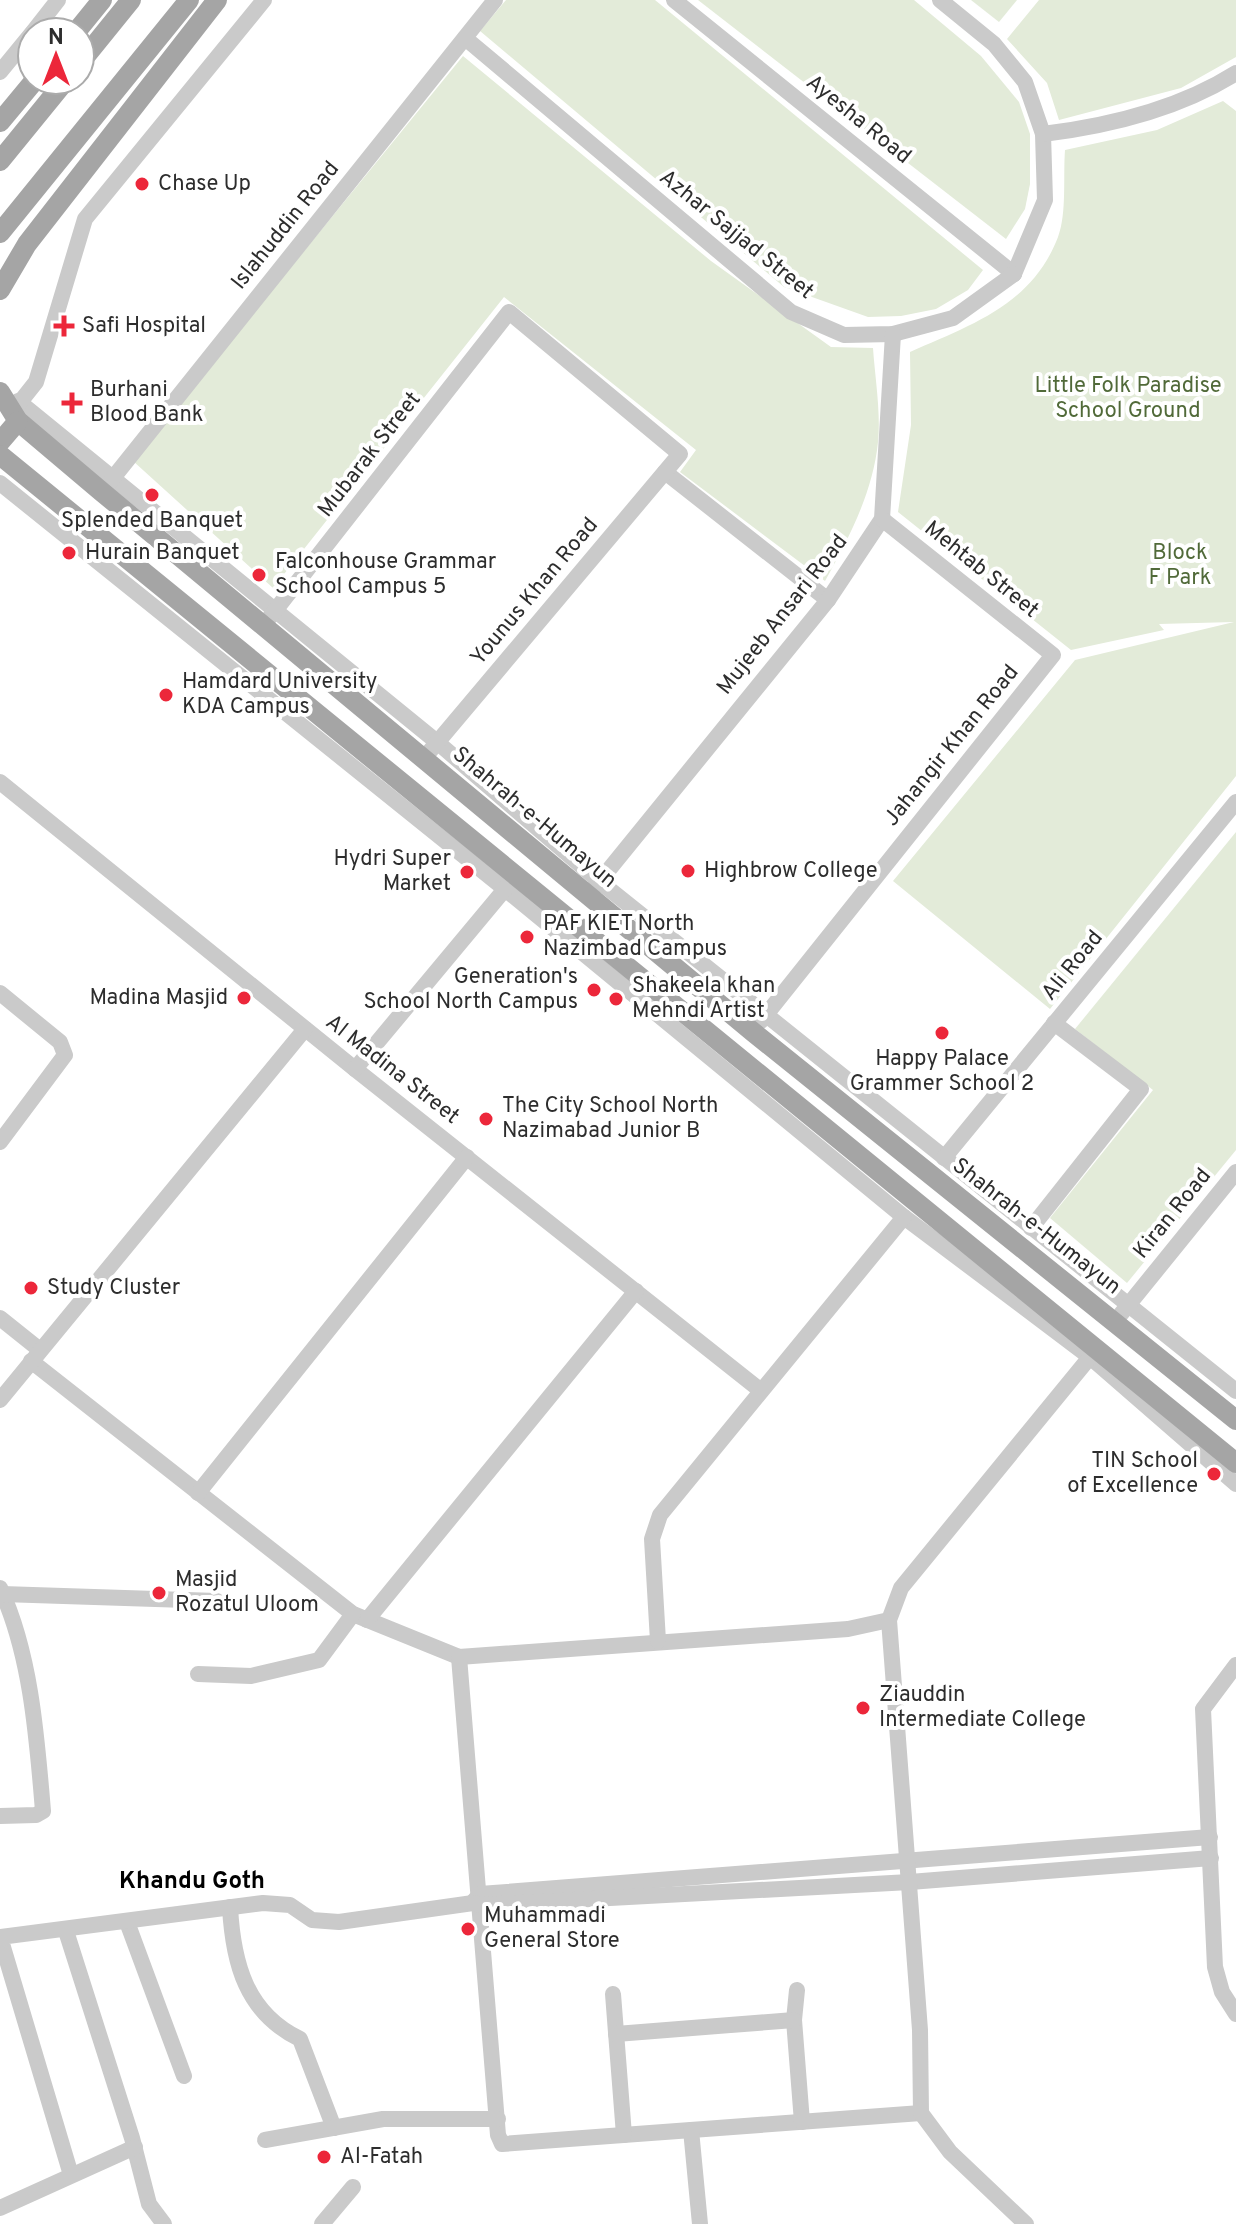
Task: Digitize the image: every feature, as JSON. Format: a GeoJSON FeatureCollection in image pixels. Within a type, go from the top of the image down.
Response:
{"type":"FeatureCollection","features":[{"type":"Feature","properties":{"kind":"main road"},"geometry":{"type":"LineString","coordinates":[[89,16],[102,0]]}},
{"type":"Feature","properties":{"kind":"main road"},"geometry":{"type":"LineString","coordinates":[[96,43],[131,0]]}},
{"type":"Feature","properties":{"kind":"main road"},"geometry":{"type":"LineString","coordinates":[[0,233],[189,0]]}},
{"type":"Feature","properties":{"kind":"main road"},"geometry":{"type":"LineString","coordinates":[[0,290],[27,244],[217,0]]}},
{"type":"Feature","properties":{"kind":"main road"},"geometry":{"type":"LineString","coordinates":[[0,122],[22,96]]}},
{"type":"Feature","properties":{"kind":"main road"},"geometry":{"type":"LineString","coordinates":[[0,161],[53,96]]}},
{"type":"Feature","properties":{"kind":"main road"},"geometry":{"type":"LineString","coordinates":[[0,442],[12,406]]}},
{"type":"Feature","properties":{"kind":"main road","name":"Shahrah-e-Humayun"},"geometry":{"type":"LineString","coordinates":[[12,406],[270,617],[424,759],[594,888],[753,1032],[1121,1314],[1236,1420]]}},
{"type":"Feature","properties":{"kind":"main road"},"geometry":{"type":"LineString","coordinates":[[0,455],[239,652],[510,883],[1236,1463]]}},
{"type":"Feature","properties":{"kind":"main road"},"geometry":{"type":"LineString","coordinates":[[239,652],[270,617]]}},
{"type":"Feature","properties":{"kind":"street"},"geometry":{"type":"LineString","coordinates":[[45,16],[58,0]]}},
{"type":"Feature","properties":{"kind":"street"},"geometry":{"type":"LineString","coordinates":[[12,406],[36,382],[85,219],[264,0]]}},
{"type":"Feature","properties":{"kind":"street","name":"Islahuddin Road"},"geometry":{"type":"LineString","coordinates":[[107,486],[495,0]]}},
{"type":"Feature","properties":{"kind":"street","name":"Ayesha Road"},"geometry":{"type":"LineString","coordinates":[[674,0],[1014,274]]}},
{"type":"Feature","properties":{"kind":"street"},"geometry":{"type":"LineString","coordinates":[[940,0],[994,44],[1025,82],[1043,134],[1045,200],[1014,274]]}},
{"type":"Feature","properties":{"kind":"street","name":"Azhar Sajjad Street"},"geometry":{"type":"LineString","coordinates":[[465,38],[791,312],[844,335],[893,334],[953,318],[1014,274]]}},
{"type":"Feature","properties":{"kind":"street"},"geometry":{"type":"LineString","coordinates":[[0,72],[16,52]]}},
{"type":"Feature","properties":{"kind":"street"},"geometry":{"type":"LineString","coordinates":[[1043,134],[1097,128],[1191,97],[1235,76]]}},
{"type":"Feature","properties":{"kind":"street","name":"Younus Khan Road"},"geometry":{"type":"LineString","coordinates":[[424,759],[680,454],[509,312]]}},
{"type":"Feature","properties":{"kind":"street","name":"Mubarak Street"},"geometry":{"type":"LineString","coordinates":[[270,617],[509,312]]}},
{"type":"Feature","properties":{"kind":"street"},"geometry":{"type":"LineString","coordinates":[[882,519],[893,334]]}},
{"type":"Feature","properties":{"kind":"street"},"geometry":{"type":"LineString","coordinates":[[665,472],[828,600]]}},
{"type":"Feature","properties":{"kind":"street"},"geometry":{"type":"LineString","coordinates":[[0,483],[510,883],[904,1217],[1090,1357],[1236,1484]]}},
{"type":"Feature","properties":{"kind":"street","name":"Mujeeb Ansari Road"},"geometry":{"type":"LineString","coordinates":[[594,888],[828,600],[882,519]]}},
{"type":"Feature","properties":{"kind":"street","name":"Mehtab Street"},"geometry":{"type":"LineString","coordinates":[[882,519],[1053,655]]}},
{"type":"Feature","properties":{"kind":"street"},"geometry":{"type":"LineString","coordinates":[[270,617],[437,742],[594,888],[766,1014],[1031,1228],[1121,1314],[1236,1391]]}},
{"type":"Feature","properties":{"kind":"street","name":"Jahangir Khan Road"},"geometry":{"type":"LineString","coordinates":[[753,1032],[1053,655]]}},
{"type":"Feature","properties":{"kind":"street","name":"Al Madina Street"},"geometry":{"type":"LineString","coordinates":[[0,782],[760,1390]]}},
{"type":"Feature","properties":{"kind":"street","name":"Ali Road"},"geometry":{"type":"LineString","coordinates":[[944,1158],[1236,802]]}},
{"type":"Feature","properties":{"kind":"street"},"geometry":{"type":"LineString","coordinates":[[355,1069],[510,883]]}},
{"type":"Feature","properties":{"kind":"street"},"geometry":{"type":"LineString","coordinates":[[0,993],[65,1047],[65,1055],[0,1142]]}},
{"type":"Feature","properties":{"kind":"street"},"geometry":{"type":"LineString","coordinates":[[1031,1228],[1141,1089],[1054,1023]]}},
{"type":"Feature","properties":{"kind":"street"},"geometry":{"type":"LineString","coordinates":[[0,1400],[305,1029]]}},
{"type":"Feature","properties":{"kind":"street"},"geometry":{"type":"LineString","coordinates":[[198,1493],[467,1157]]}},
{"type":"Feature","properties":{"kind":"street","name":"Kiran Road"},"geometry":{"type":"LineString","coordinates":[[1121,1314],[1236,1172]]}},
{"type":"Feature","properties":{"kind":"street"},"geometry":{"type":"LineString","coordinates":[[658,1641],[654,1526],[760,1390],[904,1217]]}},
{"type":"Feature","properties":{"kind":"street"},"geometry":{"type":"LineString","coordinates":[[198,1674],[251,1676],[319,1660],[360,1617],[636,1291]]}},
{"type":"Feature","properties":{"kind":"street"},"geometry":{"type":"LineString","coordinates":[[0,1318],[36,1355],[198,1493],[360,1617],[459,1657],[848,1629],[889,1620]]}},
{"type":"Feature","properties":{"kind":"street"},"geometry":{"type":"LineString","coordinates":[[1026,2224],[950,2152],[921,2113],[920,2030],[889,1620],[901,1588],[1090,1357]]}},
{"type":"Feature","properties":{"kind":"street"},"geometry":{"type":"LineString","coordinates":[[0,1816],[36,1815],[43,1811],[28,1690],[12,1613],[1,1591],[217,1601]]}},
{"type":"Feature","properties":{"kind":"street"},"geometry":{"type":"LineString","coordinates":[[459,1657],[478,1901],[502,2144],[921,2113]]}},
{"type":"Feature","properties":{"kind":"street"},"geometry":{"type":"LineString","coordinates":[[1236,1665],[1203,1709],[1215,1967],[1222,1992],[1236,2014]]}},
{"type":"Feature","properties":{"kind":"street"},"geometry":{"type":"LineString","coordinates":[[71,2175],[0,1937],[66,1931],[230,1907],[290,1905],[312,1920],[339,1922],[478,1901],[1210,1837]]}},
{"type":"Feature","properties":{"kind":"street"},"geometry":{"type":"LineString","coordinates":[[478,1901],[910,1882],[1211,1858]]}},
{"type":"Feature","properties":{"kind":"street"},"geometry":{"type":"LineString","coordinates":[[230,1907],[232,1947],[243,1983],[277,2027],[300,2039],[334,2128]]}},
{"type":"Feature","properties":{"kind":"street"},"geometry":{"type":"LineString","coordinates":[[127,1922],[184,2076]]}},
{"type":"Feature","properties":{"kind":"street"},"geometry":{"type":"LineString","coordinates":[[66,1931],[135,2147],[149,2204],[164,2224]]}},
{"type":"Feature","properties":{"kind":"street"},"geometry":{"type":"LineString","coordinates":[[797,1990],[794,2020],[802,2122]]}},
{"type":"Feature","properties":{"kind":"street"},"geometry":{"type":"LineString","coordinates":[[613,1994],[624,2135]]}},
{"type":"Feature","properties":{"kind":"street"},"geometry":{"type":"LineString","coordinates":[[616,2034],[794,2020]]}},
{"type":"Feature","properties":{"kind":"street"},"geometry":{"type":"LineString","coordinates":[[265,2140],[383,2119],[498,2119]]}},
{"type":"Feature","properties":{"kind":"street"},"geometry":{"type":"LineString","coordinates":[[691,2130],[700,2224]]}},
{"type":"Feature","properties":{"kind":"street"},"geometry":{"type":"LineString","coordinates":[[0,2208],[135,2147]]}},
{"type":"Feature","properties":{"kind":"street"},"geometry":{"type":"LineString","coordinates":[[322,2224],[353,2187]]}},
{"type":"Feature","properties":{"kind":"green space"},"geometry":{"type":"Polygon","coordinates":[[[506,0],[655,0],[983,270],[968,290],[936,309],[901,316],[868,317],[784,287],[480,31],[506,0]]]}},
{"type":"Feature","properties":{"kind":"green space"},"geometry":{"type":"Polygon","coordinates":[[[698,0],[914,0],[981,56],[1019,102],[1030,134],[1030,184],[1025,209],[1006,239],[698,0]]]}},
{"type":"Feature","properties":{"kind":"green space"},"geometry":{"type":"Polygon","coordinates":[[[971,0],[1017,0],[999,22],[971,0]]]}},
{"type":"Feature","properties":{"kind":"green space"},"geometry":{"type":"Polygon","coordinates":[[[1039,0],[1236,0],[1236,57],[1181,88],[1059,120],[1047,83],[1007,39],[1039,0]]]}},
{"type":"Feature","properties":{"kind":"green space"},"geometry":{"type":"Polygon","coordinates":[[[463,56],[711,261],[831,347],[873,348],[879,419],[875,461],[859,514],[825,581],[680,472],[696,450],[504,297],[273,588],[133,461],[463,56]]]}},
{"type":"Feature","properties":{"kind":"green space"},"geometry":{"type":"Polygon","coordinates":[[[1223,101],[1236,111],[1236,776],[1050,1009],[893,881],[1075,660],[1234,622],[1159,624],[1164,630],[1071,650],[898,512],[911,425],[910,352],[977,322],[1016,296],[1032,280],[1047,260],[1061,227],[1065,150],[1157,130],[1223,101]]]}},
{"type":"Feature","properties":{"kind":"green space"},"geometry":{"type":"Polygon","coordinates":[[[1236,832],[1236,1150],[1127,1283],[1050,1218],[1153,1090],[1075,1029],[1236,832]]]}},
{"type":"Feature","properties":{"kind":"place","name":"Chase Up"},"geometry":{"type":"Point","coordinates":[142,184]}},
{"type":"Feature","properties":{"kind":"place","name":"Safi Hospital"},"geometry":{"type":"Point","coordinates":[64,326]}},
{"type":"Feature","properties":{"kind":"place","name":"Burhani Blood Bank"},"geometry":{"type":"Point","coordinates":[72,403]}},
{"type":"Feature","properties":{"kind":"place","name":"Splended Banquet"},"geometry":{"type":"Point","coordinates":[152,495]}},
{"type":"Feature","properties":{"kind":"place","name":"Hurain Banquet"},"geometry":{"type":"Point","coordinates":[69,553]}},
{"type":"Feature","properties":{"kind":"place","name":"Falconhouse Grammar School Campus 5"},"geometry":{"type":"Point","coordinates":[259,575]}},
{"type":"Feature","properties":{"kind":"place","name":"Hamdard University KDA Campus"},"geometry":{"type":"Point","coordinates":[166,695]}},
{"type":"Feature","properties":{"kind":"place","name":"Highbrow College"},"geometry":{"type":"Point","coordinates":[688,871]}},
{"type":"Feature","properties":{"kind":"place","name":"Hydri Super Market"},"geometry":{"type":"Point","coordinates":[467,872]}},
{"type":"Feature","properties":{"kind":"place","name":"PAF KIET North Nazimbad Campus"},"geometry":{"type":"Point","coordinates":[527,937]}},
{"type":"Feature","properties":{"kind":"place","name":"Generation's School North Campus"},"geometry":{"type":"Point","coordinates":[594,990]}},
{"type":"Feature","properties":{"kind":"place","name":"Madina Masjid"},"geometry":{"type":"Point","coordinates":[244,998]}},
{"type":"Feature","properties":{"kind":"place","name":"Shakeela khan Mehndi Artist"},"geometry":{"type":"Point","coordinates":[616,999]}},
{"type":"Feature","properties":{"kind":"place","name":"Happy Palace Grammer School 2"},"geometry":{"type":"Point","coordinates":[942,1033]}},
{"type":"Feature","properties":{"kind":"place","name":"The City School North Nazimabad Junior B"},"geometry":{"type":"Point","coordinates":[486,1119]}},
{"type":"Feature","properties":{"kind":"place","name":"Study Cluster"},"geometry":{"type":"Point","coordinates":[31,1288]}},
{"type":"Feature","properties":{"kind":"place","name":"TIN School of Excellence"},"geometry":{"type":"Point","coordinates":[1214,1474]}},
{"type":"Feature","properties":{"kind":"place","name":"Masjid Rozatul Uloom"},"geometry":{"type":"Point","coordinates":[159,1593]}},
{"type":"Feature","properties":{"kind":"place","name":"Ziauddin Intermediate College"},"geometry":{"type":"Point","coordinates":[863,1708]}},
{"type":"Feature","properties":{"kind":"place","name":"Muhammadi General Store"},"geometry":{"type":"Point","coordinates":[468,1929]}},
{"type":"Feature","properties":{"kind":"place","name":"Al-Fatah"},"geometry":{"type":"Point","coordinates":[324,2157]}},
{"type":"Feature","properties":{"kind":"district","name":"Khandu Goth"},"geometry":{"type":"Point","coordinates":[192,1882]}},
{"type":"Feature","properties":{"kind":"park label","name":"Little Folk Paradise School Ground"},"geometry":{"type":"Point","coordinates":[1128,398]}},
{"type":"Feature","properties":{"kind":"park label","name":"Block F Park"},"geometry":{"type":"Point","coordinates":[1180,566]}}]}
